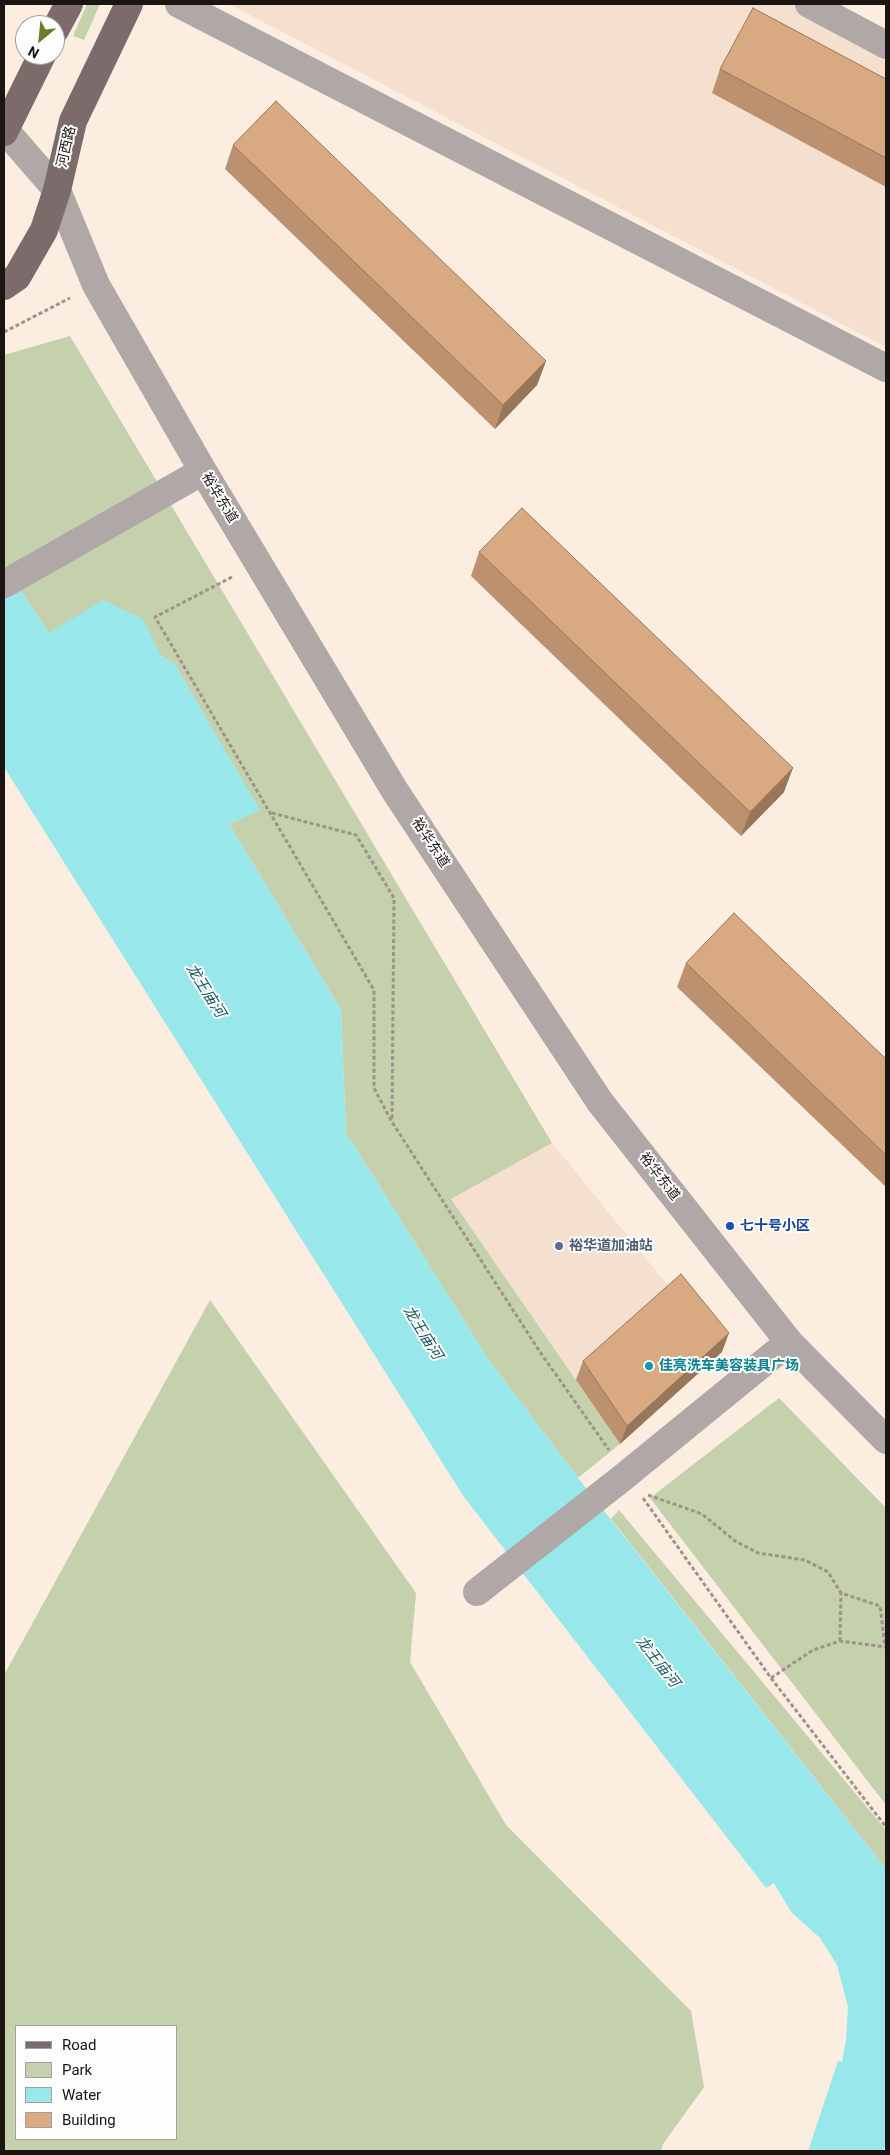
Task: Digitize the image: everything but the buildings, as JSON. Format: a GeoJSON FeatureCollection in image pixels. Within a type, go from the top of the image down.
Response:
{"type":"FeatureCollection","features":[{"type":"Feature","properties":{"kind":"main road","name":"河西路"},"geometry":{"type":"LineString","coordinates":[[10,282],[44,230],[57,190],[73,121],[129,4]]}},
{"type":"Feature","properties":{"kind":"main road"},"geometry":{"type":"LineString","coordinates":[[4,130],[37,65]]}},
{"type":"Feature","properties":{"kind":"street"},"geometry":{"type":"LineString","coordinates":[[178,4],[886,368]]}},
{"type":"Feature","properties":{"kind":"street"},"geometry":{"type":"LineString","coordinates":[[808,4],[886,45]]}},
{"type":"Feature","properties":{"kind":"street","name":"裕华东道"},"geometry":{"type":"LineString","coordinates":[[4,130],[57,190],[96,285],[203,471],[395,791],[600,1102],[789,1342],[886,1440]]}},
{"type":"Feature","properties":{"kind":"street"},"geometry":{"type":"LineString","coordinates":[[4,584],[48,557],[203,471]]}},
{"type":"Feature","properties":{"kind":"street"},"geometry":{"type":"LineString","coordinates":[[476,1592],[621,1479],[789,1342]]}},
{"type":"Feature","properties":{"kind":"path"},"geometry":{"type":"LineString","coordinates":[[4,332],[96,285]]}},
{"type":"Feature","properties":{"kind":"path"},"geometry":{"type":"LineString","coordinates":[[234,576],[155,617],[374,990],[374,1088],[392,1122],[540,1352],[611,1453]]}},
{"type":"Feature","properties":{"kind":"path"},"geometry":{"type":"LineString","coordinates":[[271,813],[356,835],[394,898],[392,1122]]}},
{"type":"Feature","properties":{"kind":"path"},"geometry":{"type":"LineString","coordinates":[[840,1641],[841,1593],[828,1572],[805,1560],[758,1553],[735,1541],[702,1514],[639,1492],[770,1678],[886,1827]]}},
{"type":"Feature","properties":{"kind":"path"},"geometry":{"type":"LineString","coordinates":[[770,1678],[813,1650],[840,1641],[885,1646],[880,1606],[841,1593]]}},
{"type":"Feature","properties":{"kind":"shaded area"},"geometry":{"type":"Polygon","coordinates":[[[229,4],[807,4],[886,45],[886,347],[229,4]]]}},
{"type":"Feature","properties":{"kind":"shaded area","name":"裕华道加油站"},"geometry":{"type":"Polygon","coordinates":[[[552,1143],[674,1293],[576,1380],[450,1199],[552,1143]]]}},
{"type":"Feature","properties":{"kind":"green space"},"geometry":{"type":"Polygon","coordinates":[[[87,4],[100,4],[84,40],[73,36],[87,4]]]}},
{"type":"Feature","properties":{"kind":"green space"},"geometry":{"type":"Polygon","coordinates":[[[70,336],[552,1143],[451,1199],[620,1444],[578,1478],[488,1359],[346,1133],[341,1010],[229,824],[259,810],[174,663],[161,656],[49,633],[4,565],[4,355],[70,336]]]}},
{"type":"Feature","properties":{"kind":"green space"},"geometry":{"type":"Polygon","coordinates":[[[210,1300],[416,1593],[410,1662],[506,1825],[691,2011],[704,2087],[663,2144],[661,2151],[4,2151],[4,1675],[210,1300]]]}},
{"type":"Feature","properties":{"kind":"green space"},"geometry":{"type":"Polygon","coordinates":[[[779,1398],[886,1508],[886,1805],[650,1498],[779,1398]]]}},
{"type":"Feature","properties":{"kind":"green space"},"geometry":{"type":"Polygon","coordinates":[[[619,1510],[886,1830],[886,1869],[611,1519],[619,1510]]]}},
{"type":"Feature","properties":{"kind":"water","name":"龙王庙河"},"geometry":{"type":"Polygon","coordinates":[[[4,565],[49,633],[103,600],[143,619],[161,656],[174,663],[260,810],[229,824],[341,1010],[346,1133],[488,1359],[578,1478],[886,1869],[886,2144],[883,2151],[808,2151],[838,2061],[842,2062],[846,2040],[848,2007],[837,1965],[820,1938],[791,1912],[774,1883],[766,1888],[464,1497],[4,767],[4,565]]]}},
{"type":"Feature","properties":{"kind":"place","name":"七十号小区"},"geometry":{"type":"Point","coordinates":[730,1226]}},
{"type":"Feature","properties":{"kind":"place","name":"裕华道加油站"},"geometry":{"type":"Point","coordinates":[559,1246]}},
{"type":"Feature","properties":{"kind":"place","name":"佳亮洗车美容装具广场"},"geometry":{"type":"Point","coordinates":[649,1366]}}]}
